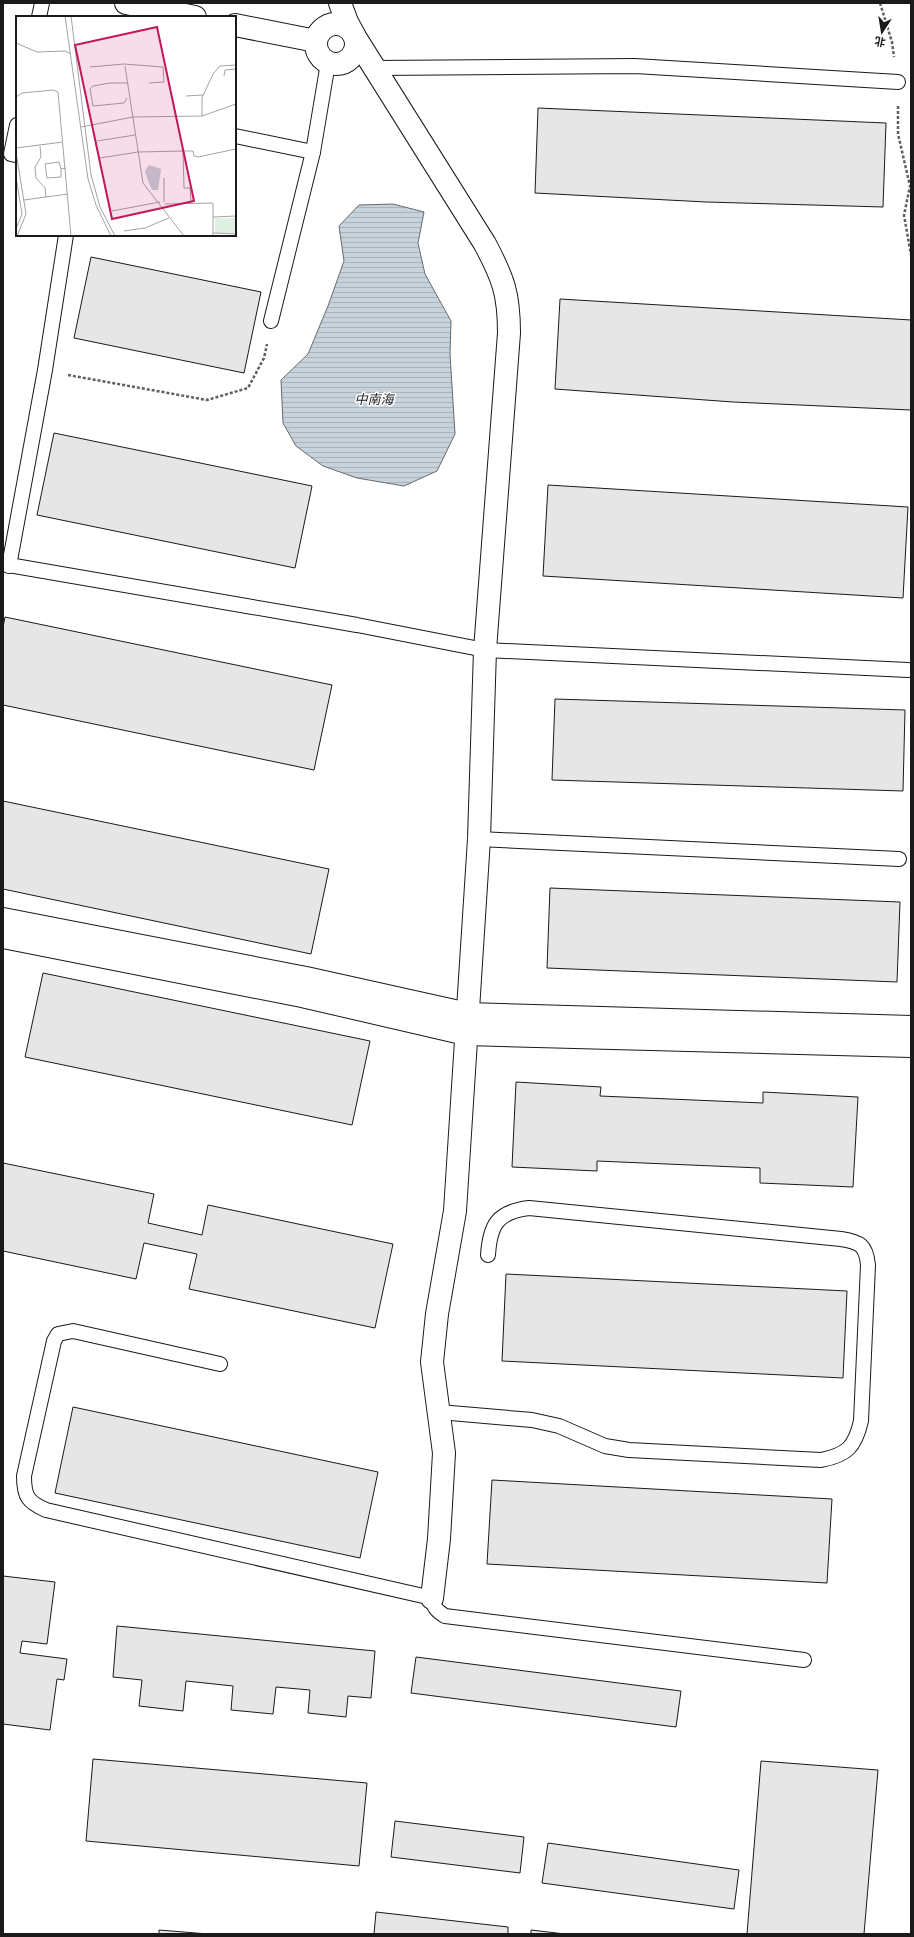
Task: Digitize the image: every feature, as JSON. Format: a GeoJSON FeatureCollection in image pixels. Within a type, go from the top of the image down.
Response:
{"type":"FeatureCollection","features":[{"type":"Feature","properties":{"kind":"street"},"geometry":{"type":"LineString","coordinates":[[126,3],[190,16]]}},
{"type":"Feature","properties":{"kind":"street"},"geometry":{"type":"LineString","coordinates":[[340,3],[347,22],[355,37],[485,244],[499,270],[506,290],[509,312],[509,333],[485,650],[479,840],[455,1211],[437,1314],[432,1362],[444,1453],[432,1598]]}},
{"type":"Feature","properties":{"kind":"street"},"geometry":{"type":"LineString","coordinates":[[236,25],[316,42]]}},
{"type":"Feature","properties":{"kind":"street"},"geometry":{"type":"LineString","coordinates":[[333,25],[346,27],[355,37],[355,50],[348,61],[335,64],[328,63],[318,54],[316,42],[322,30],[333,25]]}},
{"type":"Feature","properties":{"kind":"street"},"geometry":{"type":"LineString","coordinates":[[3,919],[306,978],[467,1024],[911,1027]]}},
{"type":"Feature","properties":{"kind":"street"},"geometry":{"type":"LineString","coordinates":[[3,937],[302,996],[467,1024],[911,1046]]}},
{"type":"Feature","properties":{"kind":"lane"},"geometry":{"type":"LineString","coordinates":[[39,16],[42,3]]}},
{"type":"Feature","properties":{"kind":"lane"},"geometry":{"type":"LineString","coordinates":[[271,321],[313,152],[328,63]]}},
{"type":"Feature","properties":{"kind":"lane"},"geometry":{"type":"LineString","coordinates":[[374,68],[635,66],[898,82]]}},
{"type":"Feature","properties":{"kind":"lane"},"geometry":{"type":"LineString","coordinates":[[16,130],[11,154],[16,155]]}},
{"type":"Feature","properties":{"kind":"lane"},"geometry":{"type":"LineString","coordinates":[[236,136],[313,152]]}},
{"type":"Feature","properties":{"kind":"lane"},"geometry":{"type":"LineString","coordinates":[[66,236],[44,370],[6,565],[349,624],[485,650],[908,670]]}},
{"type":"Feature","properties":{"kind":"lane"},"geometry":{"type":"LineString","coordinates":[[479,840],[899,859]]}},
{"type":"Feature","properties":{"kind":"lane"},"geometry":{"type":"LineString","coordinates":[[439,1412],[532,1420],[559,1426],[605,1446],[629,1450],[821,1460],[838,1457],[849,1449],[858,1436],[862,1421],[868,1265],[865,1249],[858,1243],[841,1239],[529,1208],[514,1210],[501,1216],[494,1225],[489,1239],[488,1255]]}},
{"type":"Feature","properties":{"kind":"lane"},"geometry":{"type":"LineString","coordinates":[[220,1364],[73,1331],[58,1334],[54,1341],[24,1476],[24,1487],[27,1497],[32,1504],[46,1510],[432,1598],[433,1606],[438,1612],[445,1616],[804,1660]]}},
{"type":"Feature","properties":{"kind":"path"},"geometry":{"type":"LineString","coordinates":[[880,3],[892,42],[898,82],[898,134],[910,186],[904,215],[911,254]]}},
{"type":"Feature","properties":{"kind":"path"},"geometry":{"type":"LineString","coordinates":[[44,370],[207,400],[248,388],[264,358],[271,321]]}},
{"type":"Feature","properties":{"kind":"water","name":"中南海"},"geometry":{"type":"Polygon","coordinates":[[[393,204],[424,212],[418,243],[425,274],[451,321],[450,354],[455,434],[437,471],[404,486],[357,478],[323,466],[296,446],[283,423],[281,380],[308,354],[328,306],[344,261],[339,226],[359,205],[393,204]]]}},
{"type":"Feature","properties":{"kind":"building"},"geometry":{"type":"Polygon","coordinates":[[[538,108],[886,123],[883,207],[706,202],[535,193],[538,108]]]}},
{"type":"Feature","properties":{"kind":"building"},"geometry":{"type":"Polygon","coordinates":[[[91,257],[261,292],[244,373],[74,338],[91,257]]]}},
{"type":"Feature","properties":{"kind":"building"},"geometry":{"type":"Polygon","coordinates":[[[560,299],[911,320],[911,410],[733,402],[555,389],[560,299]]]}},
{"type":"Feature","properties":{"kind":"building"},"geometry":{"type":"Polygon","coordinates":[[[54,433],[312,486],[295,568],[37,515],[54,433]]]}},
{"type":"Feature","properties":{"kind":"building"},"geometry":{"type":"Polygon","coordinates":[[[548,485],[908,507],[903,598],[543,576],[548,485]]]}},
{"type":"Feature","properties":{"kind":"building"},"geometry":{"type":"Polygon","coordinates":[[[5,617],[332,685],[314,770],[3,705],[3,627],[5,617]]]}},
{"type":"Feature","properties":{"kind":"building"},"geometry":{"type":"Polygon","coordinates":[[[555,699],[905,710],[903,791],[552,780],[555,699]]]}},
{"type":"Feature","properties":{"kind":"building"},"geometry":{"type":"Polygon","coordinates":[[[3,801],[329,869],[311,954],[3,889],[3,801]]]}},
{"type":"Feature","properties":{"kind":"building"},"geometry":{"type":"Polygon","coordinates":[[[550,888],[900,902],[897,982],[547,968],[550,888]]]}},
{"type":"Feature","properties":{"kind":"building"},"geometry":{"type":"Polygon","coordinates":[[[43,973],[370,1041],[352,1125],[25,1057],[43,973]]]}},
{"type":"Feature","properties":{"kind":"building"},"geometry":{"type":"Polygon","coordinates":[[[516,1082],[601,1087],[600,1096],[763,1103],[763,1092],[858,1097],[853,1187],[760,1183],[760,1168],[597,1161],[597,1171],[512,1167],[516,1082]]]}},
{"type":"Feature","properties":{"kind":"building"},"geometry":{"type":"Polygon","coordinates":[[[3,1163],[154,1194],[148,1223],[202,1235],[208,1205],[393,1244],[375,1328],[189,1289],[197,1254],[144,1243],[136,1279],[3,1251],[3,1163]]]}},
{"type":"Feature","properties":{"kind":"building"},"geometry":{"type":"Polygon","coordinates":[[[506,1274],[847,1291],[843,1378],[502,1361],[506,1274]]]}},
{"type":"Feature","properties":{"kind":"building"},"geometry":{"type":"Polygon","coordinates":[[[73,1407],[378,1472],[360,1558],[55,1493],[73,1407]]]}},
{"type":"Feature","properties":{"kind":"building"},"geometry":{"type":"Polygon","coordinates":[[[492,1480],[832,1499],[827,1583],[487,1564],[492,1480]]]}},
{"type":"Feature","properties":{"kind":"building"},"geometry":{"type":"Polygon","coordinates":[[[3,1576],[55,1582],[47,1644],[22,1641],[20,1653],[67,1659],[64,1680],[57,1679],[50,1730],[3,1724],[3,1576]]]}},
{"type":"Feature","properties":{"kind":"building"},"geometry":{"type":"Polygon","coordinates":[[[117,1626],[375,1651],[371,1698],[348,1696],[346,1717],[308,1713],[310,1690],[276,1687],[273,1714],[231,1710],[233,1686],[186,1681],[183,1711],[139,1706],[142,1680],[113,1677],[117,1626]]]}},
{"type":"Feature","properties":{"kind":"building"},"geometry":{"type":"Polygon","coordinates":[[[416,1657],[681,1691],[676,1727],[411,1693],[416,1657]]]}},
{"type":"Feature","properties":{"kind":"building"},"geometry":{"type":"Polygon","coordinates":[[[93,1759],[367,1783],[359,1866],[86,1841],[93,1759]]]}},
{"type":"Feature","properties":{"kind":"building"},"geometry":{"type":"Polygon","coordinates":[[[761,1761],[878,1770],[864,1934],[747,1934],[761,1761]]]}},
{"type":"Feature","properties":{"kind":"building"},"geometry":{"type":"Polygon","coordinates":[[[395,1821],[524,1837],[520,1873],[391,1857],[395,1821]]]}},
{"type":"Feature","properties":{"kind":"building"},"geometry":{"type":"Polygon","coordinates":[[[548,1843],[739,1870],[734,1909],[542,1883],[548,1843]]]}},
{"type":"Feature","properties":{"kind":"building"},"geometry":{"type":"Polygon","coordinates":[[[376,1912],[508,1927],[508,1934],[374,1934],[376,1912]]]}},
{"type":"Feature","properties":{"kind":"building"},"geometry":{"type":"Polygon","coordinates":[[[159,1930],[208,1934],[159,1934],[159,1930]]]}},
{"type":"Feature","properties":{"kind":"building"},"geometry":{"type":"Polygon","coordinates":[[[531,1930],[565,1934],[531,1934],[531,1930]]]}}]}
